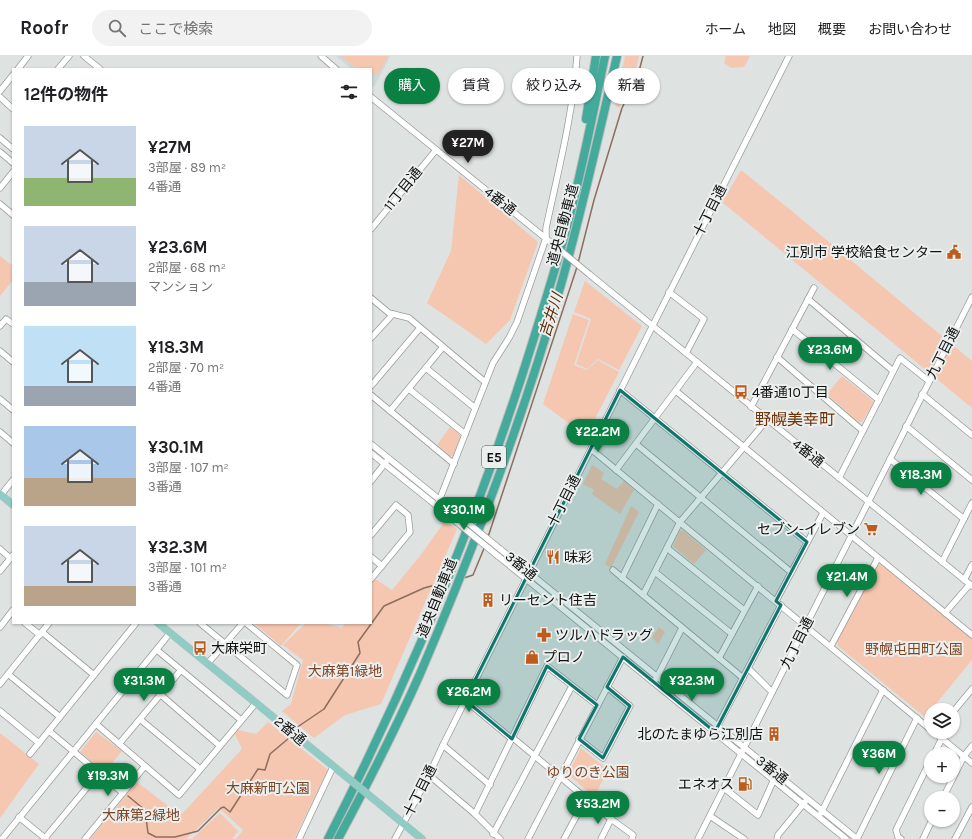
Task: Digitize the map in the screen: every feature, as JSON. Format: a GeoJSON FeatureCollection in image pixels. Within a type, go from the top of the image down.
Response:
{"type":"FeatureCollection","features":[{"type":"Feature","properties":{"kind":"highway"},"geometry":{"type":"LineString","coordinates":[[571,212],[596,56]]}},
{"type":"Feature","properties":{"kind":"highway","name":"道央自動車道"},"geometry":{"type":"LineString","coordinates":[[328,839],[365,768],[410,671],[451,572],[491,468],[522,380],[571,212],[605,56]]}},
{"type":"Feature","properties":{"kind":"highway","name":"道央自動車道"},"geometry":{"type":"LineString","coordinates":[[338,839],[374,772],[419,675],[461,574],[531,384],[560,290],[617,56]]}},
{"type":"Feature","properties":{"kind":"main road"},"geometry":{"type":"LineString","coordinates":[[0,495],[12,504]]}},
{"type":"Feature","properties":{"kind":"main road","name":"2番通"},"geometry":{"type":"LineString","coordinates":[[159,624],[422,839]]}},
{"type":"Feature","properties":{"kind":"street"},"geometry":{"type":"LineString","coordinates":[[19,68],[28,56]]}},
{"type":"Feature","properties":{"kind":"street"},"geometry":{"type":"LineString","coordinates":[[59,68],[68,56]]}},
{"type":"Feature","properties":{"kind":"street"},"geometry":{"type":"LineString","coordinates":[[84,56],[98,68]]}},
{"type":"Feature","properties":{"kind":"street"},"geometry":{"type":"LineString","coordinates":[[320,56],[335,68]]}},
{"type":"Feature","properties":{"kind":"street"},"geometry":{"type":"LineString","coordinates":[[437,506],[485,382],[493,364],[517,322],[546,238],[546,228],[566,132],[576,72],[577,56]]}},
{"type":"Feature","properties":{"kind":"street","name":"十丁目通"},"geometry":{"type":"LineString","coordinates":[[395,839],[429,775],[669,292],[789,56]]}},
{"type":"Feature","properties":{"kind":"street"},"geometry":{"type":"LineString","coordinates":[[0,91],[12,76]]}},
{"type":"Feature","properties":{"kind":"street"},"geometry":{"type":"LineString","coordinates":[[0,98],[12,108]]}},
{"type":"Feature","properties":{"kind":"street","name":"4番通"},"geometry":{"type":"LineString","coordinates":[[372,98],[971,585]]}},
{"type":"Feature","properties":{"kind":"street"},"geometry":{"type":"LineString","coordinates":[[0,138],[12,148]]}},
{"type":"Feature","properties":{"kind":"street","name":"11丁目通"},"geometry":{"type":"LineString","coordinates":[[372,228],[436,150]]}},
{"type":"Feature","properties":{"kind":"street"},"geometry":{"type":"LineString","coordinates":[[0,152],[12,162]]}},
{"type":"Feature","properties":{"kind":"street"},"geometry":{"type":"LineString","coordinates":[[0,188],[12,173]]}},
{"type":"Feature","properties":{"kind":"street"},"geometry":{"type":"LineString","coordinates":[[0,205],[12,214]]}},
{"type":"Feature","properties":{"kind":"street"},"geometry":{"type":"LineString","coordinates":[[752,407],[814,288]]}},
{"type":"Feature","properties":{"kind":"street"},"geometry":{"type":"LineString","coordinates":[[669,292],[704,319],[686,353]]}},
{"type":"Feature","properties":{"kind":"street","name":"九丁目通"},"geometry":{"type":"LineString","coordinates":[[698,839],[972,297]]}},
{"type":"Feature","properties":{"kind":"street"},"geometry":{"type":"LineString","coordinates":[[372,299],[389,313],[409,318],[485,382]]}},
{"type":"Feature","properties":{"kind":"street"},"geometry":{"type":"LineString","coordinates":[[808,299],[893,371]]}},
{"type":"Feature","properties":{"kind":"street"},"geometry":{"type":"LineString","coordinates":[[372,337],[393,314]]}},
{"type":"Feature","properties":{"kind":"street"},"geometry":{"type":"LineString","coordinates":[[0,326],[6,319],[12,323]]}},
{"type":"Feature","properties":{"kind":"street"},"geometry":{"type":"LineString","coordinates":[[372,385],[420,328]]}},
{"type":"Feature","properties":{"kind":"street"},"geometry":{"type":"LineString","coordinates":[[792,328],[879,400]]}},
{"type":"Feature","properties":{"kind":"street"},"geometry":{"type":"LineString","coordinates":[[390,411],[443,347]]}},
{"type":"Feature","properties":{"kind":"street"},"geometry":{"type":"LineString","coordinates":[[0,351],[12,361]]}},
{"type":"Feature","properties":{"kind":"street"},"geometry":{"type":"LineString","coordinates":[[777,357],[863,431]]}},
{"type":"Feature","properties":{"kind":"street"},"geometry":{"type":"LineString","coordinates":[[839,478],[900,358],[929,381]]}},
{"type":"Feature","properties":{"kind":"street"},"geometry":{"type":"LineString","coordinates":[[616,470],[697,362]]}},
{"type":"Feature","properties":{"kind":"street"},"geometry":{"type":"LineString","coordinates":[[426,368],[475,408]]}},
{"type":"Feature","properties":{"kind":"street"},"geometry":{"type":"LineString","coordinates":[[409,388],[465,434]]}},
{"type":"Feature","properties":{"kind":"street"},"geometry":{"type":"LineString","coordinates":[[620,390],[807,542]]}},
{"type":"Feature","properties":{"kind":"street"},"geometry":{"type":"LineString","coordinates":[[676,391],[850,536],[972,635]]}},
{"type":"Feature","properties":{"kind":"street"},"geometry":{"type":"LineString","coordinates":[[922,394],[972,434]]}},
{"type":"Feature","properties":{"kind":"street"},"geometry":{"type":"LineString","coordinates":[[372,396],[454,464]]}},
{"type":"Feature","properties":{"kind":"street"},"geometry":{"type":"LineString","coordinates":[[0,399],[12,409]]}},
{"type":"Feature","properties":{"kind":"street"},"geometry":{"type":"LineString","coordinates":[[643,595],[680,522],[767,420]]}},
{"type":"Feature","properties":{"kind":"street"},"geometry":{"type":"LineString","coordinates":[[906,426],[972,480]]}},
{"type":"Feature","properties":{"kind":"street"},"geometry":{"type":"LineString","coordinates":[[0,432],[12,442]]}},
{"type":"Feature","properties":{"kind":"street"},"geometry":{"type":"LineString","coordinates":[[636,444],[791,572]]}},
{"type":"Feature","properties":{"kind":"street","name":"3番通"},"geometry":{"type":"LineString","coordinates":[[372,445],[500,549],[527,576],[622,657],[656,680]]}},
{"type":"Feature","properties":{"kind":"street"},"geometry":{"type":"LineString","coordinates":[[591,449],[924,724]]}},
{"type":"Feature","properties":{"kind":"street","name":"3番通"},"geometry":{"type":"LineString","coordinates":[[372,454],[498,556],[527,576],[656,680],[716,729],[741,753],[846,839]]}},
{"type":"Feature","properties":{"kind":"street"},"geometry":{"type":"LineString","coordinates":[[372,480],[389,459]]}},
{"type":"Feature","properties":{"kind":"street"},"geometry":{"type":"LineString","coordinates":[[890,459],[964,519]]}},
{"type":"Feature","properties":{"kind":"street"},"geometry":{"type":"LineString","coordinates":[[0,495],[12,481]]}},
{"type":"Feature","properties":{"kind":"street"},"geometry":{"type":"LineString","coordinates":[[942,562],[972,503]]}},
{"type":"Feature","properties":{"kind":"street"},"geometry":{"type":"LineString","coordinates":[[372,535],[396,504],[408,514],[410,532],[372,578]]}},
{"type":"Feature","properties":{"kind":"street"},"geometry":{"type":"LineString","coordinates":[[622,578],[658,504]]}},
{"type":"Feature","properties":{"kind":"street"},"geometry":{"type":"LineString","coordinates":[[716,729],[748,669],[791,572],[823,513]]}},
{"type":"Feature","properties":{"kind":"street"},"geometry":{"type":"LineString","coordinates":[[667,548],[744,610]]}},
{"type":"Feature","properties":{"kind":"street"},"geometry":{"type":"LineString","coordinates":[[0,549],[12,557],[0,571]]}},
{"type":"Feature","properties":{"kind":"street"},"geometry":{"type":"LineString","coordinates":[[372,558],[382,566]]}},
{"type":"Feature","properties":{"kind":"street"},"geometry":{"type":"LineString","coordinates":[[831,646],[878,558]]}},
{"type":"Feature","properties":{"kind":"street"},"geometry":{"type":"LineString","coordinates":[[964,580],[972,565]]}},
{"type":"Feature","properties":{"kind":"street"},"geometry":{"type":"LineString","coordinates":[[613,570],[743,678]]}},
{"type":"Feature","properties":{"kind":"street"},"geometry":{"type":"LineString","coordinates":[[655,572],[732,634]]}},
{"type":"Feature","properties":{"kind":"street"},"geometry":{"type":"LineString","coordinates":[[945,613],[971,585]]}},
{"type":"Feature","properties":{"kind":"street"},"geometry":{"type":"LineString","coordinates":[[719,658],[758,586]]}},
{"type":"Feature","properties":{"kind":"street"},"geometry":{"type":"LineString","coordinates":[[0,627],[12,613]]}},
{"type":"Feature","properties":{"kind":"street"},"geometry":{"type":"LineString","coordinates":[[27,624],[41,633],[94,675]]}},
{"type":"Feature","properties":{"kind":"street"},"geometry":{"type":"LineString","coordinates":[[0,684],[48,624]]}},
{"type":"Feature","properties":{"kind":"street"},"geometry":{"type":"LineString","coordinates":[[30,754],[135,624]]}},
{"type":"Feature","properties":{"kind":"street"},"geometry":{"type":"LineString","coordinates":[[201,624],[287,695],[297,665],[245,624]]}},
{"type":"Feature","properties":{"kind":"street"},"geometry":{"type":"LineString","coordinates":[[208,663],[243,624]]}},
{"type":"Feature","properties":{"kind":"street"},"geometry":{"type":"LineString","coordinates":[[656,680],[682,628]]}},
{"type":"Feature","properties":{"kind":"street"},"geometry":{"type":"LineString","coordinates":[[2,839],[170,633]]}},
{"type":"Feature","properties":{"kind":"street"},"geometry":{"type":"LineString","coordinates":[[157,650],[241,720]]}},
{"type":"Feature","properties":{"kind":"street"},"geometry":{"type":"LineString","coordinates":[[528,839],[622,657]]}},
{"type":"Feature","properties":{"kind":"street"},"geometry":{"type":"LineString","coordinates":[[475,814],[547,666],[597,706]]}},
{"type":"Feature","properties":{"kind":"street"},"geometry":{"type":"LineString","coordinates":[[748,669],[772,692]]}},
{"type":"Feature","properties":{"kind":"street"},"geometry":{"type":"LineString","coordinates":[[120,744],[181,670]]}},
{"type":"Feature","properties":{"kind":"street"},"geometry":{"type":"LineString","coordinates":[[8,674],[60,717]]}},
{"type":"Feature","properties":{"kind":"street"},"geometry":{"type":"LineString","coordinates":[[493,834],[572,686]]}},
{"type":"Feature","properties":{"kind":"street"},"geometry":{"type":"LineString","coordinates":[[579,739],[603,758],[630,706],[607,687]]}},
{"type":"Feature","properties":{"kind":"street"},"geometry":{"type":"LineString","coordinates":[[960,704],[972,689]]}},
{"type":"Feature","properties":{"kind":"street"},"geometry":{"type":"LineString","coordinates":[[819,817],[883,690]]}},
{"type":"Feature","properties":{"kind":"street"},"geometry":{"type":"LineString","coordinates":[[161,695],[220,746]]}},
{"type":"Feature","properties":{"kind":"street"},"geometry":{"type":"LineString","coordinates":[[465,700],[560,776],[634,838]]}},
{"type":"Feature","properties":{"kind":"street"},"geometry":{"type":"LineString","coordinates":[[96,724],[179,795],[256,703]]}},
{"type":"Feature","properties":{"kind":"street"},"geometry":{"type":"LineString","coordinates":[[0,711],[39,743]]}},
{"type":"Feature","properties":{"kind":"street"},"geometry":{"type":"LineString","coordinates":[[857,839],[917,718]]}},
{"type":"Feature","properties":{"kind":"street"},"geometry":{"type":"LineString","coordinates":[[141,720],[200,769]]}},
{"type":"Feature","properties":{"kind":"street","name":"3番通"},"geometry":{"type":"LineString","coordinates":[[716,729],[744,747],[857,839]]}},
{"type":"Feature","properties":{"kind":"street"},"geometry":{"type":"LineString","coordinates":[[48,731],[123,792]]}},
{"type":"Feature","properties":{"kind":"street"},"geometry":{"type":"LineString","coordinates":[[943,739],[972,763]]}},
{"type":"Feature","properties":{"kind":"street"},"geometry":{"type":"LineString","coordinates":[[443,745],[490,785]]}},
{"type":"Feature","properties":{"kind":"street"},"geometry":{"type":"LineString","coordinates":[[946,791],[964,756],[972,746]]}},
{"type":"Feature","properties":{"kind":"street"},"geometry":{"type":"LineString","coordinates":[[85,839],[145,766]]}},
{"type":"Feature","properties":{"kind":"street"},"geometry":{"type":"LineString","coordinates":[[299,839],[336,768]]}},
{"type":"Feature","properties":{"kind":"street"},"geometry":{"type":"LineString","coordinates":[[19,817],[45,838],[99,773]]}},
{"type":"Feature","properties":{"kind":"street"},"geometry":{"type":"LineString","coordinates":[[724,788],[758,816],[776,773]]}},
{"type":"Feature","properties":{"kind":"street"},"geometry":{"type":"LineString","coordinates":[[901,839],[898,837],[896,830],[924,773]]}},
{"type":"Feature","properties":{"kind":"street"},"geometry":{"type":"LineString","coordinates":[[429,775],[475,814],[493,834],[500,839]]}},
{"type":"Feature","properties":{"kind":"street"},"geometry":{"type":"LineString","coordinates":[[564,839],[586,798]]}},
{"type":"Feature","properties":{"kind":"street"},"geometry":{"type":"LineString","coordinates":[[777,839],[778,835],[804,805],[807,799]]}},
{"type":"Feature","properties":{"kind":"street"},"geometry":{"type":"LineString","coordinates":[[956,839],[972,807]]}},
{"type":"Feature","properties":{"kind":"street"},"geometry":{"type":"LineString","coordinates":[[710,816],[742,838]]}},
{"type":"Feature","properties":{"kind":"street"},"geometry":{"type":"LineString","coordinates":[[601,839],[611,819]]}},
{"type":"Feature","properties":{"kind":"street"},"geometry":{"type":"LineString","coordinates":[[922,839],[928,827]]}},
{"type":"Feature","properties":{"kind":"highlighted area"},"geometry":{"type":"Polygon","coordinates":[[[620,390],[807,542],[776,601],[781,605],[715,732],[623,657],[607,687],[630,706],[603,758],[579,739],[597,705],[547,666],[512,739],[465,700],[620,390]]]}},
{"type":"Feature","properties":{"kind":"shaded area"},"geometry":{"type":"Polygon","coordinates":[[[336,56],[390,56],[374,87],[372,86],[372,68],[351,68],[336,56]]]}},
{"type":"Feature","properties":{"kind":"green space"},"geometry":{"type":"Polygon","coordinates":[[[341,56],[388,56],[379,73],[372,74],[372,68],[356,68],[341,56]]]}},
{"type":"Feature","properties":{"kind":"green space"},"geometry":{"type":"Polygon","coordinates":[[[625,56],[639,56],[636,68],[623,68],[625,56]]]}},
{"type":"Feature","properties":{"kind":"green space"},"geometry":{"type":"Polygon","coordinates":[[[726,56],[750,56],[744,67],[731,68],[724,63],[726,56]]]}},
{"type":"Feature","properties":{"kind":"green space"},"geometry":{"type":"Polygon","coordinates":[[[615,104],[621,104],[619,108],[615,104]]]}},
{"type":"Feature","properties":{"kind":"green space"},"geometry":{"type":"Polygon","coordinates":[[[741,170],[972,361],[972,408],[722,202],[741,170]]]}},
{"type":"Feature","properties":{"kind":"green space"},"geometry":{"type":"Polygon","coordinates":[[[459,175],[538,242],[510,320],[486,344],[427,303],[451,251],[459,175]]]}},
{"type":"Feature","properties":{"kind":"green space"},"geometry":{"type":"Polygon","coordinates":[[[0,256],[12,265],[12,281],[0,296],[0,256]]]}},
{"type":"Feature","properties":{"kind":"green space"},"geometry":{"type":"Polygon","coordinates":[[[585,281],[642,326],[619,370],[598,359],[587,369],[576,364],[591,319],[574,312],[585,281]]]}},
{"type":"Feature","properties":{"kind":"green space"},"geometry":{"type":"Polygon","coordinates":[[[573,314],[589,320],[574,365],[587,370],[598,360],[619,372],[586,436],[543,404],[573,314]]]}},
{"type":"Feature","properties":{"kind":"green space"},"geometry":{"type":"Polygon","coordinates":[[[842,376],[873,401],[873,404],[862,422],[858,422],[827,394],[842,376]]]}},
{"type":"Feature","properties":{"kind":"green space"},"geometry":{"type":"Polygon","coordinates":[[[450,427],[461,437],[453,456],[450,456],[437,445],[450,427]]]}},
{"type":"Feature","properties":{"kind":"green space"},"geometry":{"type":"Polygon","coordinates":[[[592,465],[604,473],[601,479],[617,489],[624,481],[634,490],[620,514],[592,494],[594,490],[583,484],[592,465]]]}},
{"type":"Feature","properties":{"kind":"green space"},"geometry":{"type":"Polygon","coordinates":[[[631,506],[639,512],[611,568],[605,564],[631,506]]]}},
{"type":"Feature","properties":{"kind":"green space","name":"大麻第1緑地"},"geometry":{"type":"Polygon","coordinates":[[[445,521],[457,529],[381,704],[345,715],[314,738],[282,711],[291,704],[303,660],[283,645],[305,624],[328,624],[342,628],[344,624],[372,624],[372,584],[375,579],[392,590],[420,556],[445,521]]]}},
{"type":"Feature","properties":{"kind":"green space"},"geometry":{"type":"Polygon","coordinates":[[[680,530],[685,532],[706,550],[694,564],[673,546],[680,530]]]}},
{"type":"Feature","properties":{"kind":"green space","name":"野幌屯田町公園"},"geometry":{"type":"Polygon","coordinates":[[[877,564],[882,565],[972,639],[972,660],[937,703],[924,703],[924,716],[838,646],[837,642],[877,564]]]}},
{"type":"Feature","properties":{"kind":"green space"},"geometry":{"type":"Polygon","coordinates":[[[255,624],[300,624],[281,646],[255,624]]]}},
{"type":"Feature","properties":{"kind":"green space"},"geometry":{"type":"Polygon","coordinates":[[[659,627],[665,632],[658,644],[652,637],[659,627]]]}},
{"type":"Feature","properties":{"kind":"green space","name":"大麻新町公園"},"geometry":{"type":"Polygon","coordinates":[[[268,722],[328,770],[294,839],[236,839],[243,830],[219,808],[186,839],[90,839],[137,782],[176,812],[182,814],[242,749],[235,734],[238,730],[256,734],[268,722]]]}},
{"type":"Feature","properties":{"kind":"green space"},"geometry":{"type":"Polygon","coordinates":[[[96,732],[122,751],[105,772],[80,752],[96,732]]]}},
{"type":"Feature","properties":{"kind":"green space"},"geometry":{"type":"Polygon","coordinates":[[[0,733],[39,764],[0,818],[0,733]]]}},
{"type":"Feature","properties":{"kind":"green space","name":"ゆりのき公園"},"geometry":{"type":"Polygon","coordinates":[[[581,748],[608,770],[594,797],[568,774],[581,748]]]}},
{"type":"Feature","properties":{"kind":"green space"},"geometry":{"type":"Polygon","coordinates":[[[220,813],[238,831],[232,839],[192,839],[220,813]]]}},
{"type":"Feature","properties":{"kind":"waterway","name":"吉井川"},"geometry":{"type":"LineString","coordinates":[[578,263],[594,200],[622,108],[638,75],[643,56]]}},
{"type":"Feature","properties":{"kind":"waterway","name":"吉井川"},"geometry":{"type":"LineString","coordinates":[[488,537],[577,267]]}},
{"type":"Feature","properties":{"kind":"waterway","name":"吉井川"},"geometry":{"type":"LineString","coordinates":[[464,578],[473,575],[485,546]]}},
{"type":"Feature","properties":{"kind":"waterway"},"geometry":{"type":"LineString","coordinates":[[372,623],[384,606],[424,588],[439,584]]}},
{"type":"Feature","properties":{"kind":"waterway"},"geometry":{"type":"LineString","coordinates":[[296,728],[324,709],[360,653],[358,642],[371,624]]}},
{"type":"Feature","properties":{"kind":"waterway"},"geometry":{"type":"LineString","coordinates":[[128,796],[145,810],[148,833],[156,837],[175,837],[198,831],[221,808],[224,807],[230,812],[258,769],[265,770],[270,754],[289,738]]}},
{"type":"Feature","properties":{"kind":"place","name":"江別市 学校給食センター"},"geometry":{"type":"Point","coordinates":[954,252]}},
{"type":"Feature","properties":{"kind":"place","name":"4番通10丁目"},"geometry":{"type":"Point","coordinates":[741,392]}},
{"type":"Feature","properties":{"kind":"place","name":"セブン-イレブン"},"geometry":{"type":"Point","coordinates":[871,529]}},
{"type":"Feature","properties":{"kind":"place","name":"味彩"},"geometry":{"type":"Point","coordinates":[553,557]}},
{"type":"Feature","properties":{"kind":"place","name":"リーセント住吉"},"geometry":{"type":"Point","coordinates":[488,600]}},
{"type":"Feature","properties":{"kind":"place","name":"ツルハドラッグ"},"geometry":{"type":"Point","coordinates":[544,635]}},
{"type":"Feature","properties":{"kind":"place","name":"大麻栄町"},"geometry":{"type":"Point","coordinates":[200,648]}},
{"type":"Feature","properties":{"kind":"place","name":"プロノ"},"geometry":{"type":"Point","coordinates":[532,657]}},
{"type":"Feature","properties":{"kind":"place","name":"北のたまゆら江別店"},"geometry":{"type":"Point","coordinates":[774,734]}},
{"type":"Feature","properties":{"kind":"place","name":"エネオス"},"geometry":{"type":"Point","coordinates":[745,784]}},
{"type":"Feature","properties":{"kind":"district","name":"野幌美幸町"},"geometry":{"type":"Point","coordinates":[795,419]}},
{"type":"Feature","properties":{"kind":"park label","name":"大麻第2緑地"},"geometry":{"type":"Point","coordinates":[141,815]}}]}
